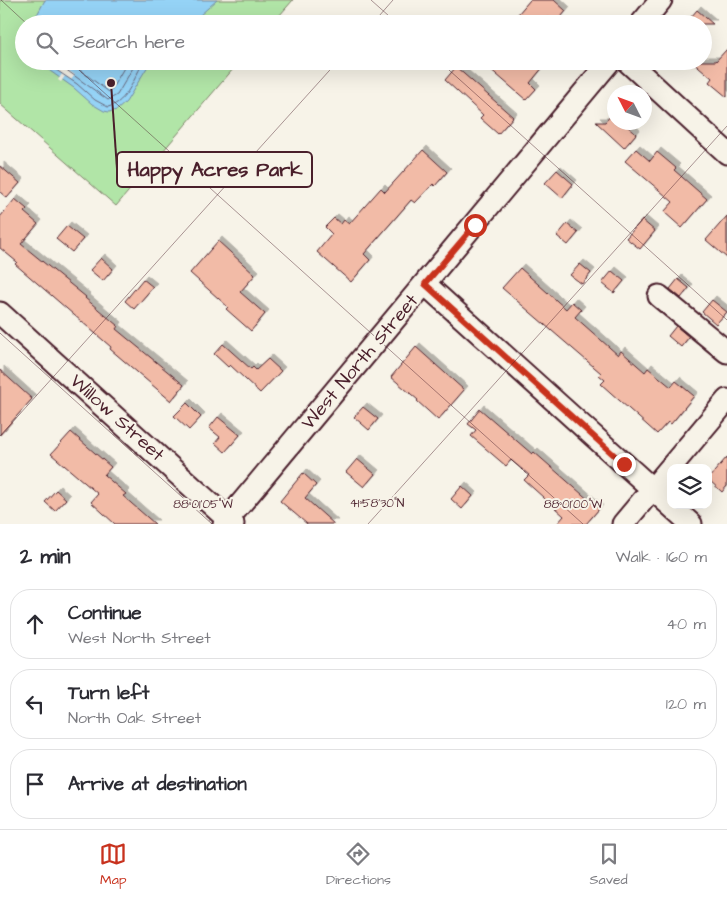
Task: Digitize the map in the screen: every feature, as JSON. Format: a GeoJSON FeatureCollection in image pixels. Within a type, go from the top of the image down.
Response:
{"type":"FeatureCollection","features":[{"type":"Feature","properties":{"kind":"street"},"geometry":{"type":"LineString","coordinates":[[648,15],[661,0]]}},
{"type":"Feature","properties":{"kind":"street","name":"West North Street"},"geometry":{"type":"LineString","coordinates":[[228,522],[603,70]]}},
{"type":"Feature","properties":{"kind":"street"},"geometry":{"type":"LineString","coordinates":[[637,70],[727,153]]}},
{"type":"Feature","properties":{"kind":"street"},"geometry":{"type":"LineString","coordinates":[[425,284],[691,524]]}},
{"type":"Feature","properties":{"kind":"street"},"geometry":{"type":"LineString","coordinates":[[659,296],[727,352]]}},
{"type":"Feature","properties":{"kind":"street","name":"Willow Street"},"geometry":{"type":"LineString","coordinates":[[0,313],[228,522]]}},
{"type":"Feature","properties":{"kind":"street"},"geometry":{"type":"LineString","coordinates":[[623,524],[727,400]]}},
{"type":"Feature","properties":{"kind":"green space"},"geometry":{"type":"Polygon","coordinates":[[[0,0],[293,0],[280,15],[15,15],[15,70],[232,70],[116,206],[0,104],[0,0]]]}},
{"type":"Feature","properties":{"kind":"water"},"geometry":{"type":"Polygon","coordinates":[[[45,0],[217,0],[200,15],[37,15],[45,0]]]}},
{"type":"Feature","properties":{"kind":"water"},"geometry":{"type":"Polygon","coordinates":[[[49,70],[146,70],[126,102],[117,110],[104,111],[92,104],[49,70]]]}},
{"type":"Feature","properties":{"kind":"pier"},"geometry":{"type":"Polygon","coordinates":[[[57,70],[68,70],[75,75],[71,80],[65,76],[61,82],[58,80],[62,74],[57,70]]]}},
{"type":"Feature","properties":{"kind":"building"},"geometry":{"type":"Polygon","coordinates":[[[530,0],[554,0],[566,11],[563,15],[518,14],[530,0]]]}},
{"type":"Feature","properties":{"kind":"building"},"geometry":{"type":"Polygon","coordinates":[[[697,10],[703,15],[693,15],[697,10]]]}},
{"type":"Feature","properties":{"kind":"building"},"geometry":{"type":"Polygon","coordinates":[[[727,49],[727,97],[709,82],[712,78],[703,70],[712,70],[712,61],[716,61],[727,49]]]}},
{"type":"Feature","properties":{"kind":"building"},"geometry":{"type":"Polygon","coordinates":[[[453,70],[459,70],[513,117],[498,134],[480,118],[483,115],[445,80],[453,70]]]}},
{"type":"Feature","properties":{"kind":"building"},"geometry":{"type":"Polygon","coordinates":[[[491,70],[541,70],[530,83],[536,89],[526,100],[491,70]]]}},
{"type":"Feature","properties":{"kind":"building"},"geometry":{"type":"Polygon","coordinates":[[[607,120],[607,130],[632,130],[636,134],[624,148],[596,122],[605,122],[607,120]]]}},
{"type":"Feature","properties":{"kind":"building"},"geometry":{"type":"Polygon","coordinates":[[[636,149],[650,161],[657,152],[707,199],[682,228],[664,212],[673,202],[625,161],[636,149]]]}},
{"type":"Feature","properties":{"kind":"building"},"geometry":{"type":"Polygon","coordinates":[[[423,150],[447,172],[435,186],[433,184],[415,203],[411,200],[364,254],[370,260],[351,282],[317,252],[332,234],[325,227],[334,218],[341,224],[344,220],[349,224],[381,188],[385,192],[423,150]]]}},
{"type":"Feature","properties":{"kind":"building"},"geometry":{"type":"Polygon","coordinates":[[[0,166],[20,183],[7,198],[0,192],[0,166]]]}},
{"type":"Feature","properties":{"kind":"building"},"geometry":{"type":"Polygon","coordinates":[[[557,170],[573,184],[562,198],[545,183],[557,170]]]}},
{"type":"Feature","properties":{"kind":"building"},"geometry":{"type":"Polygon","coordinates":[[[15,199],[27,209],[24,212],[38,224],[21,244],[86,297],[118,326],[116,329],[184,385],[171,401],[15,264],[17,262],[0,248],[0,217],[15,199]]]}},
{"type":"Feature","properties":{"kind":"building"},"geometry":{"type":"Polygon","coordinates":[[[727,216],[727,258],[706,240],[727,216]]]}},
{"type":"Feature","properties":{"kind":"building"},"geometry":{"type":"Polygon","coordinates":[[[642,220],[655,231],[640,249],[626,238],[642,220]]]}},
{"type":"Feature","properties":{"kind":"building"},"geometry":{"type":"Polygon","coordinates":[[[567,224],[578,233],[568,245],[557,236],[567,224]]]}},
{"type":"Feature","properties":{"kind":"building"},"geometry":{"type":"Polygon","coordinates":[[[67,226],[83,239],[72,252],[56,239],[67,226]]]}},
{"type":"Feature","properties":{"kind":"building"},"geometry":{"type":"Polygon","coordinates":[[[218,241],[255,275],[240,292],[265,314],[251,331],[226,309],[228,307],[190,273],[218,241]]]}},
{"type":"Feature","properties":{"kind":"building"},"geometry":{"type":"Polygon","coordinates":[[[101,258],[113,269],[103,281],[90,270],[101,258]]]}},
{"type":"Feature","properties":{"kind":"building"},"geometry":{"type":"Polygon","coordinates":[[[580,264],[591,273],[582,284],[570,275],[580,264]]]}},
{"type":"Feature","properties":{"kind":"building"},"geometry":{"type":"Polygon","coordinates":[[[520,268],[566,309],[572,302],[581,310],[575,317],[618,355],[621,351],[645,372],[648,368],[671,387],[676,381],[694,396],[671,424],[668,422],[657,434],[601,384],[605,380],[599,375],[601,373],[502,288],[520,268]]]}},
{"type":"Feature","properties":{"kind":"building"},"geometry":{"type":"Polygon","coordinates":[[[612,271],[624,281],[614,293],[602,283],[612,271]]]}},
{"type":"Feature","properties":{"kind":"building"},"geometry":{"type":"Polygon","coordinates":[[[143,279],[153,287],[134,309],[125,301],[143,279]]]}},
{"type":"Feature","properties":{"kind":"building"},"geometry":{"type":"Polygon","coordinates":[[[678,279],[689,288],[681,298],[670,289],[678,279]]]}},
{"type":"Feature","properties":{"kind":"building"},"geometry":{"type":"Polygon","coordinates":[[[712,300],[727,312],[716,324],[702,312],[712,300]]]}},
{"type":"Feature","properties":{"kind":"building"},"geometry":{"type":"Polygon","coordinates":[[[676,326],[689,337],[681,347],[668,336],[676,326]]]}},
{"type":"Feature","properties":{"kind":"building"},"geometry":{"type":"Polygon","coordinates":[[[223,344],[251,369],[253,367],[256,370],[268,359],[281,371],[260,393],[230,365],[228,367],[214,354],[223,344]]]}},
{"type":"Feature","properties":{"kind":"building"},"geometry":{"type":"Polygon","coordinates":[[[416,347],[464,390],[438,420],[391,377],[416,347]]]}},
{"type":"Feature","properties":{"kind":"building"},"geometry":{"type":"Polygon","coordinates":[[[0,370],[32,399],[0,435],[0,370]]]}},
{"type":"Feature","properties":{"kind":"building"},"geometry":{"type":"Polygon","coordinates":[[[187,403],[201,417],[189,430],[174,416],[187,403]]]}},
{"type":"Feature","properties":{"kind":"building"},"geometry":{"type":"Polygon","coordinates":[[[363,407],[378,419],[369,430],[354,417],[363,407]]]}},
{"type":"Feature","properties":{"kind":"building"},"geometry":{"type":"Polygon","coordinates":[[[480,409],[532,454],[534,452],[599,509],[586,524],[557,524],[564,516],[524,480],[529,475],[511,460],[506,466],[471,436],[476,430],[468,424],[480,409]]]}},
{"type":"Feature","properties":{"kind":"building"},"geometry":{"type":"Polygon","coordinates":[[[218,417],[240,435],[225,452],[215,443],[220,437],[209,428],[218,417]]]}},
{"type":"Feature","properties":{"kind":"building"},"geometry":{"type":"Polygon","coordinates":[[[71,432],[111,467],[104,475],[126,494],[123,496],[155,524],[115,524],[91,502],[98,494],[51,454],[71,432]]]}},
{"type":"Feature","properties":{"kind":"building"},"geometry":{"type":"Polygon","coordinates":[[[727,457],[727,486],[722,492],[712,483],[712,474],[727,457]]]}},
{"type":"Feature","properties":{"kind":"building"},"geometry":{"type":"Polygon","coordinates":[[[357,459],[375,474],[364,487],[346,472],[357,459]]]}},
{"type":"Feature","properties":{"kind":"building"},"geometry":{"type":"Polygon","coordinates":[[[303,473],[316,485],[305,498],[334,524],[307,524],[280,501],[303,473]]]}},
{"type":"Feature","properties":{"kind":"building"},"geometry":{"type":"Polygon","coordinates":[[[462,486],[473,496],[462,509],[451,499],[462,486]]]}},
{"type":"Feature","properties":{"kind":"building"},"geometry":{"type":"Polygon","coordinates":[[[56,490],[66,499],[55,511],[45,502],[56,490]]]}},
{"type":"Feature","properties":{"kind":"place","name":"Happy Acres Park"},"geometry":{"type":"Point","coordinates":[111,83]}},
{"type":"Feature","properties":{"kind":"route"},"geometry":{"type":"LineString","coordinates":[[475,225],[425,284],[624,464]]}}]}
